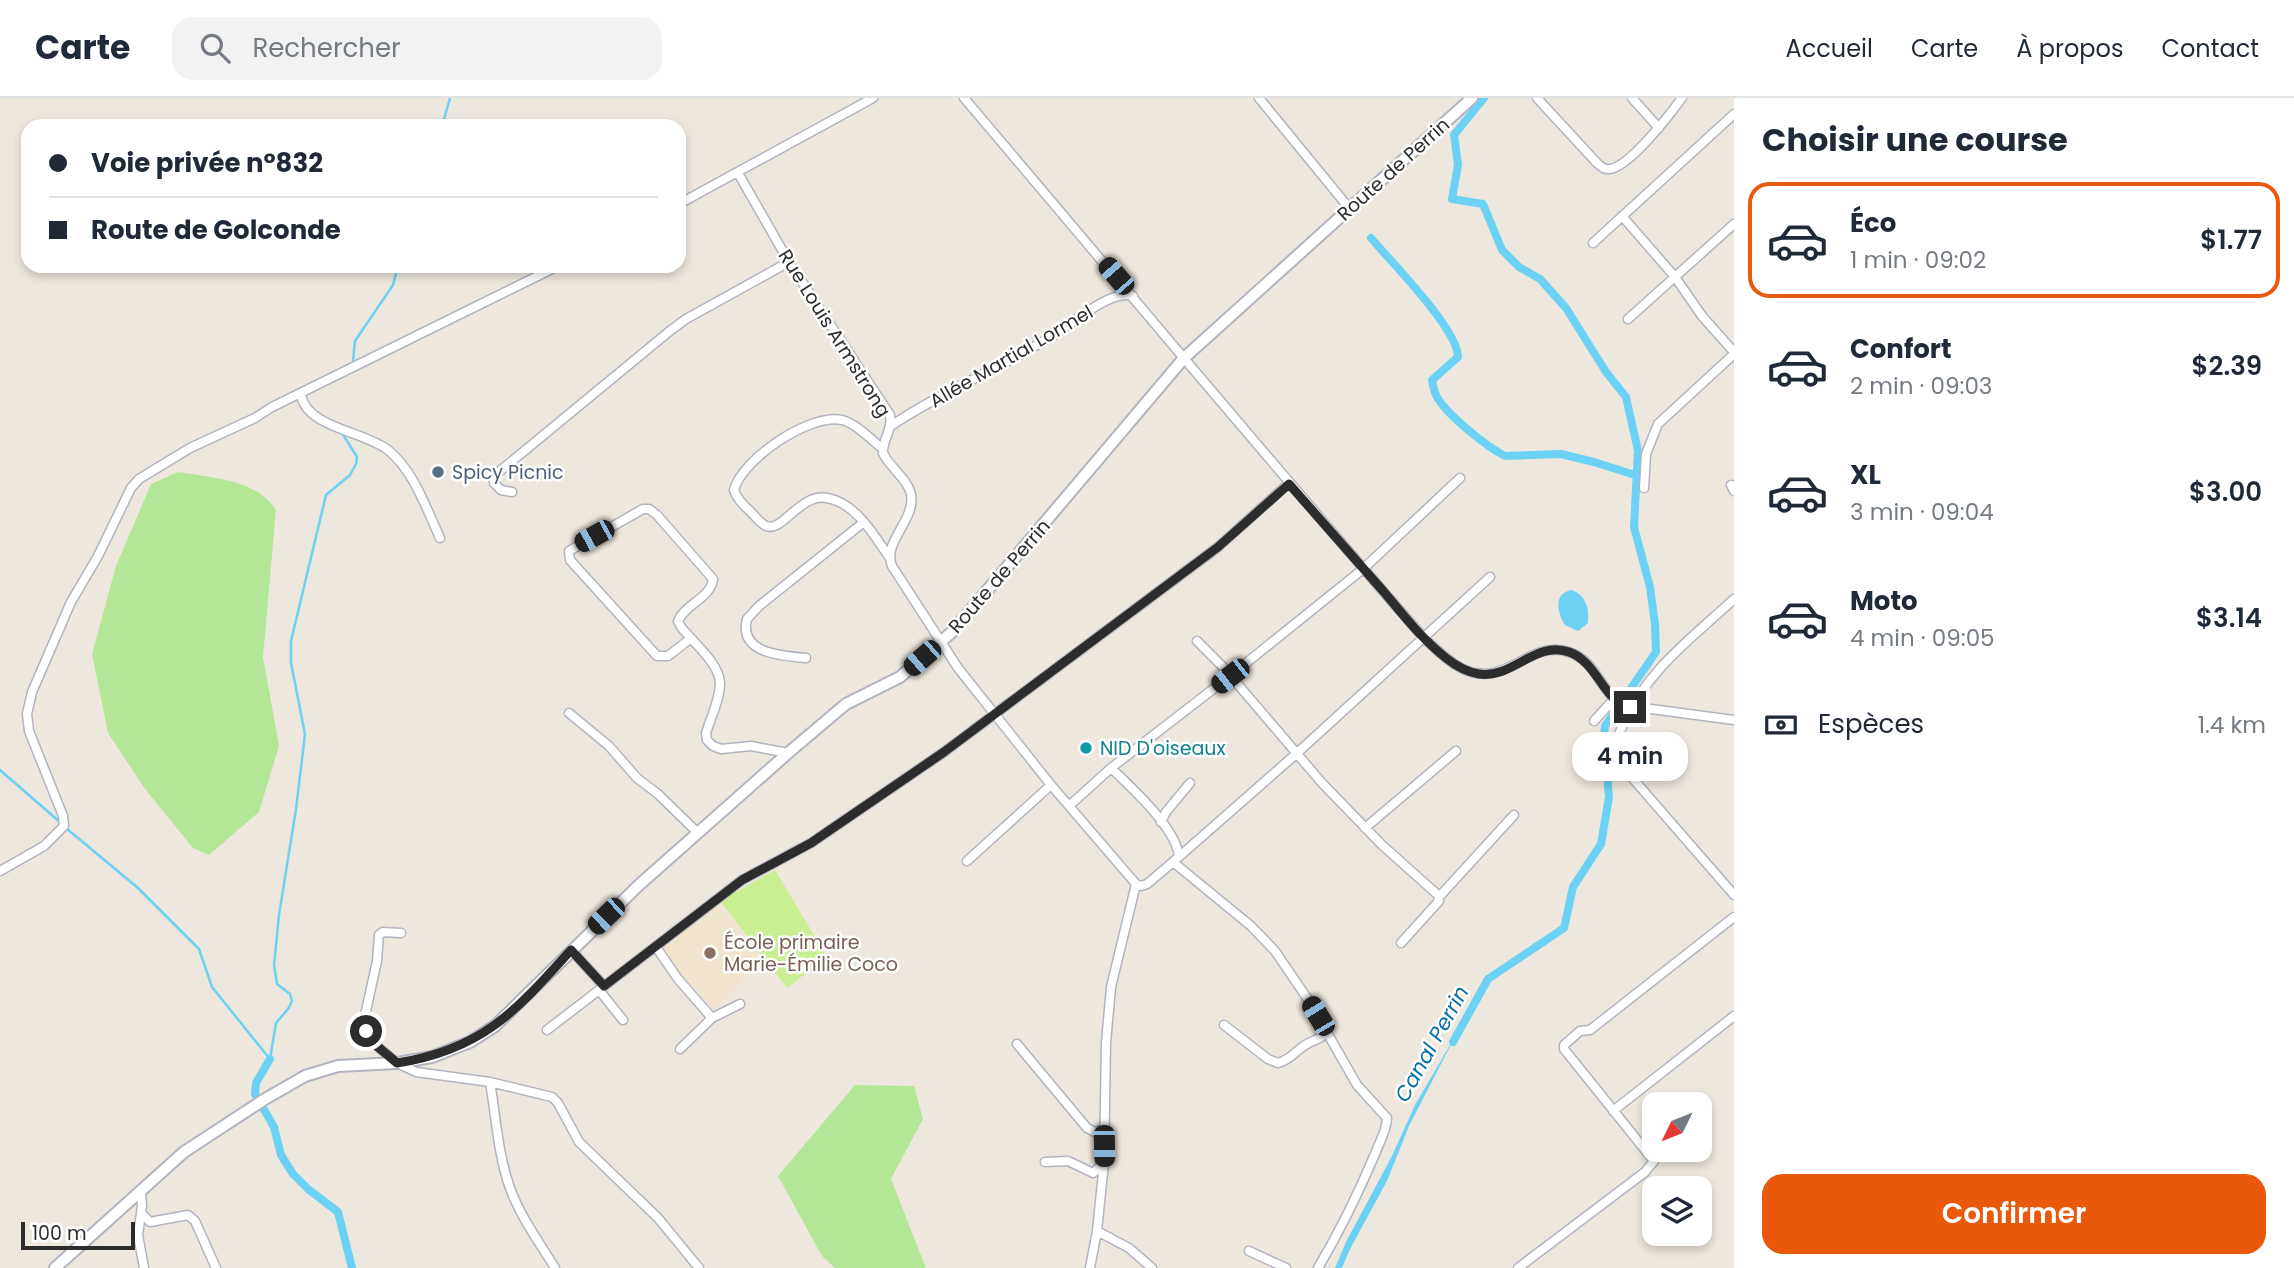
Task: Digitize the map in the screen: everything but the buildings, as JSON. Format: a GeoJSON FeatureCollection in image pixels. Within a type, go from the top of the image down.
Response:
{"type":"FeatureCollection","features":[{"type":"Feature","properties":{"kind":"main road","name":"Route de Perrin"},"geometry":{"type":"LineString","coordinates":[[55,1268],[184,1153],[305,1076],[326,1068],[397,1063],[432,1057],[483,1035],[510,1013],[639,885],[788,752],[846,704],[900,677],[942,641],[965,618],[1184,358],[1472,98]]}},
{"type":"Feature","properties":{"kind":"street"},"geometry":{"type":"LineString","coordinates":[[686,200],[873,98]]}},
{"type":"Feature","properties":{"kind":"street"},"geometry":{"type":"LineString","coordinates":[[964,98],[1289,484],[1423,637],[1454,664],[1485,674],[1505,670],[1545,650],[1568,651],[1591,667],[1621,705],[1734,720]]}},
{"type":"Feature","properties":{"kind":"street"},"geometry":{"type":"LineString","coordinates":[[1259,98],[1349,208]]}},
{"type":"Feature","properties":{"kind":"street"},"geometry":{"type":"LineString","coordinates":[[1632,98],[1659,128]]}},
{"type":"Feature","properties":{"kind":"street"},"geometry":{"type":"LineString","coordinates":[[1541,99],[1605,169],[1621,164],[1659,128],[1682,98]]}},
{"type":"Feature","properties":{"kind":"street"},"geometry":{"type":"LineString","coordinates":[[1593,243],[1734,114]]}},
{"type":"Feature","properties":{"kind":"street","name":"Rue Louis Armstrong"},"geometry":{"type":"LineString","coordinates":[[738,173],[789,262],[888,411],[891,426],[882,448],[885,458],[907,485],[912,501],[909,515],[889,557]]}},
{"type":"Feature","properties":{"kind":"street"},"geometry":{"type":"LineString","coordinates":[[1622,216],[1675,277],[1702,316],[1734,353],[1658,424],[1646,454],[1644,488]]}},
{"type":"Feature","properties":{"kind":"street"},"geometry":{"type":"LineString","coordinates":[[1628,319],[1734,224]]}},
{"type":"Feature","properties":{"kind":"street"},"geometry":{"type":"LineString","coordinates":[[512,492],[501,490],[494,483],[495,476],[500,471],[686,319],[789,262]]}},
{"type":"Feature","properties":{"kind":"street"},"geometry":{"type":"LineString","coordinates":[[0,871],[44,846],[63,826],[29,731],[28,705],[64,615],[104,544],[131,488],[148,472],[190,448],[544,273]]}},
{"type":"Feature","properties":{"kind":"street","name":"Allée Martial Lormel"},"geometry":{"type":"LineString","coordinates":[[891,426],[917,409],[1051,337],[1109,299],[1122,294],[1133,296]]}},
{"type":"Feature","properties":{"kind":"street"},"geometry":{"type":"LineString","coordinates":[[301,395],[305,408],[317,418],[367,438],[398,459],[418,490],[440,538]]}},
{"type":"Feature","properties":{"kind":"street"},"geometry":{"type":"LineString","coordinates":[[882,448],[849,423],[835,419],[795,430],[772,445],[738,481],[736,495],[767,527],[776,527],[799,506],[816,498],[839,502],[864,522],[958,668],[1051,785],[1136,884],[1141,886],[1147,884],[1296,754],[1490,577]]}},
{"type":"Feature","properties":{"kind":"street"},"geometry":{"type":"LineString","coordinates":[[1069,806],[1111,768],[1363,569],[1460,478]]}},
{"type":"Feature","properties":{"kind":"street"},"geometry":{"type":"LineString","coordinates":[[547,1030],[742,880],[811,843],[944,752],[1218,547],[1289,484]]}},
{"type":"Feature","properties":{"kind":"street"},"geometry":{"type":"LineString","coordinates":[[690,639],[668,656],[657,656],[571,561],[569,551],[639,511],[652,510],[713,579],[710,589],[678,619],[690,639],[712,663],[720,684],[706,733],[708,742],[721,748],[751,746],[788,752]]}},
{"type":"Feature","properties":{"kind":"street"},"geometry":{"type":"LineString","coordinates":[[806,658],[780,656],[759,649],[747,635],[747,619],[759,606],[864,522]]}},
{"type":"Feature","properties":{"kind":"street"},"geometry":{"type":"LineString","coordinates":[[1734,599],[1648,681],[1630,707],[1615,743],[1618,760],[1734,895]]}},
{"type":"Feature","properties":{"kind":"street"},"geometry":{"type":"LineString","coordinates":[[1197,641],[1365,828],[1439,897]]}},
{"type":"Feature","properties":{"kind":"street"},"geometry":{"type":"LineString","coordinates":[[1594,721],[1614,699]]}},
{"type":"Feature","properties":{"kind":"street"},"geometry":{"type":"LineString","coordinates":[[569,713],[609,746],[637,778],[659,793],[698,833]]}},
{"type":"Feature","properties":{"kind":"street"},"geometry":{"type":"LineString","coordinates":[[1365,828],[1455,751]]}},
{"type":"Feature","properties":{"kind":"street"},"geometry":{"type":"LineString","coordinates":[[1111,768],[1161,822],[1176,844],[1176,859],[1262,936],[1290,972],[1357,1085],[1384,1113],[1387,1122],[1343,1224],[1318,1268]]}},
{"type":"Feature","properties":{"kind":"street"},"geometry":{"type":"LineString","coordinates":[[1161,822],[1190,783]]}},
{"type":"Feature","properties":{"kind":"street"},"geometry":{"type":"LineString","coordinates":[[967,860],[1051,785]]}},
{"type":"Feature","properties":{"kind":"street"},"geometry":{"type":"LineString","coordinates":[[1401,943],[1514,815]]}},
{"type":"Feature","properties":{"kind":"street"},"geometry":{"type":"LineString","coordinates":[[1090,1268],[1104,1163],[1107,1016],[1111,987],[1136,884]]}},
{"type":"Feature","properties":{"kind":"street"},"geometry":{"type":"LineString","coordinates":[[1518,1268],[1653,1164],[1651,1155],[1613,1111],[1564,1045],[1580,1031],[1588,1031],[1734,917]]}},
{"type":"Feature","properties":{"kind":"street"},"geometry":{"type":"LineString","coordinates":[[401,933],[383,932],[379,935],[377,961],[364,1020],[371,1041],[397,1063],[416,1072],[490,1082],[554,1098],[579,1142],[658,1218],[699,1268]]}},
{"type":"Feature","properties":{"kind":"street"},"geometry":{"type":"LineString","coordinates":[[656,947],[678,979],[712,1018]]}},
{"type":"Feature","properties":{"kind":"street"},"geometry":{"type":"LineString","coordinates":[[571,950],[602,988],[622,1020]]}},
{"type":"Feature","properties":{"kind":"street"},"geometry":{"type":"LineString","coordinates":[[680,1049],[712,1018],[740,1004]]}},
{"type":"Feature","properties":{"kind":"street"},"geometry":{"type":"LineString","coordinates":[[1613,1111],[1734,1016]]}},
{"type":"Feature","properties":{"kind":"street"},"geometry":{"type":"LineString","coordinates":[[1224,1025],[1268,1059],[1278,1063],[1290,1058],[1327,1031]]}},
{"type":"Feature","properties":{"kind":"street"},"geometry":{"type":"LineString","coordinates":[[1017,1044],[1087,1128],[1095,1132],[1104,1129]]}},
{"type":"Feature","properties":{"kind":"street"},"geometry":{"type":"LineString","coordinates":[[490,1082],[503,1164],[510,1188],[516,1203],[555,1268]]}},
{"type":"Feature","properties":{"kind":"street"},"geometry":{"type":"LineString","coordinates":[[1045,1162],[1068,1161],[1091,1172],[1097,1171],[1104,1163]]}},
{"type":"Feature","properties":{"kind":"street"},"geometry":{"type":"LineString","coordinates":[[141,1192],[138,1235],[144,1268]]}},
{"type":"Feature","properties":{"kind":"street"},"geometry":{"type":"LineString","coordinates":[[141,1213],[150,1222],[188,1215],[195,1221],[216,1268]]}},
{"type":"Feature","properties":{"kind":"street"},"geometry":{"type":"LineString","coordinates":[[1097,1231],[1129,1248],[1152,1268]]}},
{"type":"Feature","properties":{"kind":"street"},"geometry":{"type":"LineString","coordinates":[[1249,1251],[1286,1268]]}},
{"type":"Feature","properties":{"kind":"shaded area","name":"École primaire Marie-Émilie Coco"},"geometry":{"type":"Polygon","coordinates":[[[716,906],[735,923],[760,959],[714,1011],[697,988],[687,985],[661,948],[716,906]]]}},
{"type":"Feature","properties":{"kind":"green space"},"geometry":{"type":"Polygon","coordinates":[[[178,472],[219,478],[245,486],[257,492],[276,510],[263,657],[279,746],[259,812],[209,855],[193,848],[145,789],[108,733],[92,654],[116,566],[151,484],[178,472]]]}},
{"type":"Feature","properties":{"kind":"green space"},"geometry":{"type":"Polygon","coordinates":[[[775,870],[827,957],[787,988],[720,901],[775,870]]]}},
{"type":"Feature","properties":{"kind":"green space"},"geometry":{"type":"Polygon","coordinates":[[[855,1085],[914,1086],[923,1119],[891,1179],[926,1268],[835,1268],[822,1256],[778,1176],[855,1085]]]}},
{"type":"Feature","properties":{"kind":"water"},"geometry":{"type":"Polygon","coordinates":[[[1572,590],[1584,599],[1587,608],[1588,623],[1578,631],[1565,625],[1558,604],[1562,595],[1572,590]]]}},
{"type":"Feature","properties":{"kind":"water"},"geometry":{"type":"Polygon","coordinates":[[[1457,1033],[1409,1126],[1387,1181],[1342,1268],[1335,1268],[1415,1105],[1457,1033]]]}},
{"type":"Feature","properties":{"kind":"waterway"},"geometry":{"type":"LineString","coordinates":[[444,119],[450,98]]}},
{"type":"Feature","properties":{"kind":"waterway","name":"Canal Perrin"},"geometry":{"type":"LineString","coordinates":[[1453,1042],[1488,979],[1564,928],[1573,887],[1601,844],[1609,797],[1602,753],[1605,726],[1656,652],[1650,587],[1634,527],[1638,451],[1626,397],[1606,372],[1566,308],[1540,279],[1519,267],[1502,250],[1483,204],[1452,199],[1458,165],[1454,135],[1484,98]]}},
{"type":"Feature","properties":{"kind":"waterway"},"geometry":{"type":"LineString","coordinates":[[1371,238],[1436,313],[1455,345],[1458,357],[1432,380],[1437,397],[1458,421],[1505,456],[1561,454],[1638,476]]}},
{"type":"Feature","properties":{"kind":"waterway"},"geometry":{"type":"LineString","coordinates":[[353,360],[355,341],[393,285],[396,273]]}},
{"type":"Feature","properties":{"kind":"waterway"},"geometry":{"type":"LineString","coordinates":[[270,1059],[276,1023],[292,1001],[290,994],[277,984],[274,965],[305,734],[291,663],[291,641],[326,495],[350,475],[356,464],[357,457],[342,433]]}},
{"type":"Feature","properties":{"kind":"waterway"},"geometry":{"type":"LineString","coordinates":[[0,770],[61,823]]}},
{"type":"Feature","properties":{"kind":"waterway"},"geometry":{"type":"LineString","coordinates":[[66,828],[138,888],[199,949],[212,987],[269,1058]]}},
{"type":"Feature","properties":{"kind":"waterway"},"geometry":{"type":"LineString","coordinates":[[270,1059],[256,1083],[255,1094],[274,1127],[281,1155],[293,1174],[338,1212],[352,1268]]}},
{"type":"Feature","properties":{"kind":"place","name":"Spicy Picnic"},"geometry":{"type":"Point","coordinates":[438,472]}},
{"type":"Feature","properties":{"kind":"place","name":"NID D'oiseaux"},"geometry":{"type":"Point","coordinates":[1086,748]}},
{"type":"Feature","properties":{"kind":"place","name":"École primaire Marie-Émilie Coco"},"geometry":{"type":"Point","coordinates":[710,953]}},
{"type":"Feature","properties":{"kind":"route"},"geometry":{"type":"LineString","coordinates":[[366,1031],[371,1041],[397,1063],[432,1057],[458,1048],[483,1035],[510,1013],[571,950],[604,986],[742,880],[811,843],[944,752],[1218,547],[1289,484],[1423,637],[1454,664],[1469,671],[1494,674],[1537,653],[1560,649],[1576,654],[1584,660],[1599,676],[1614,699],[1621,705],[1630,707]]}}]}
